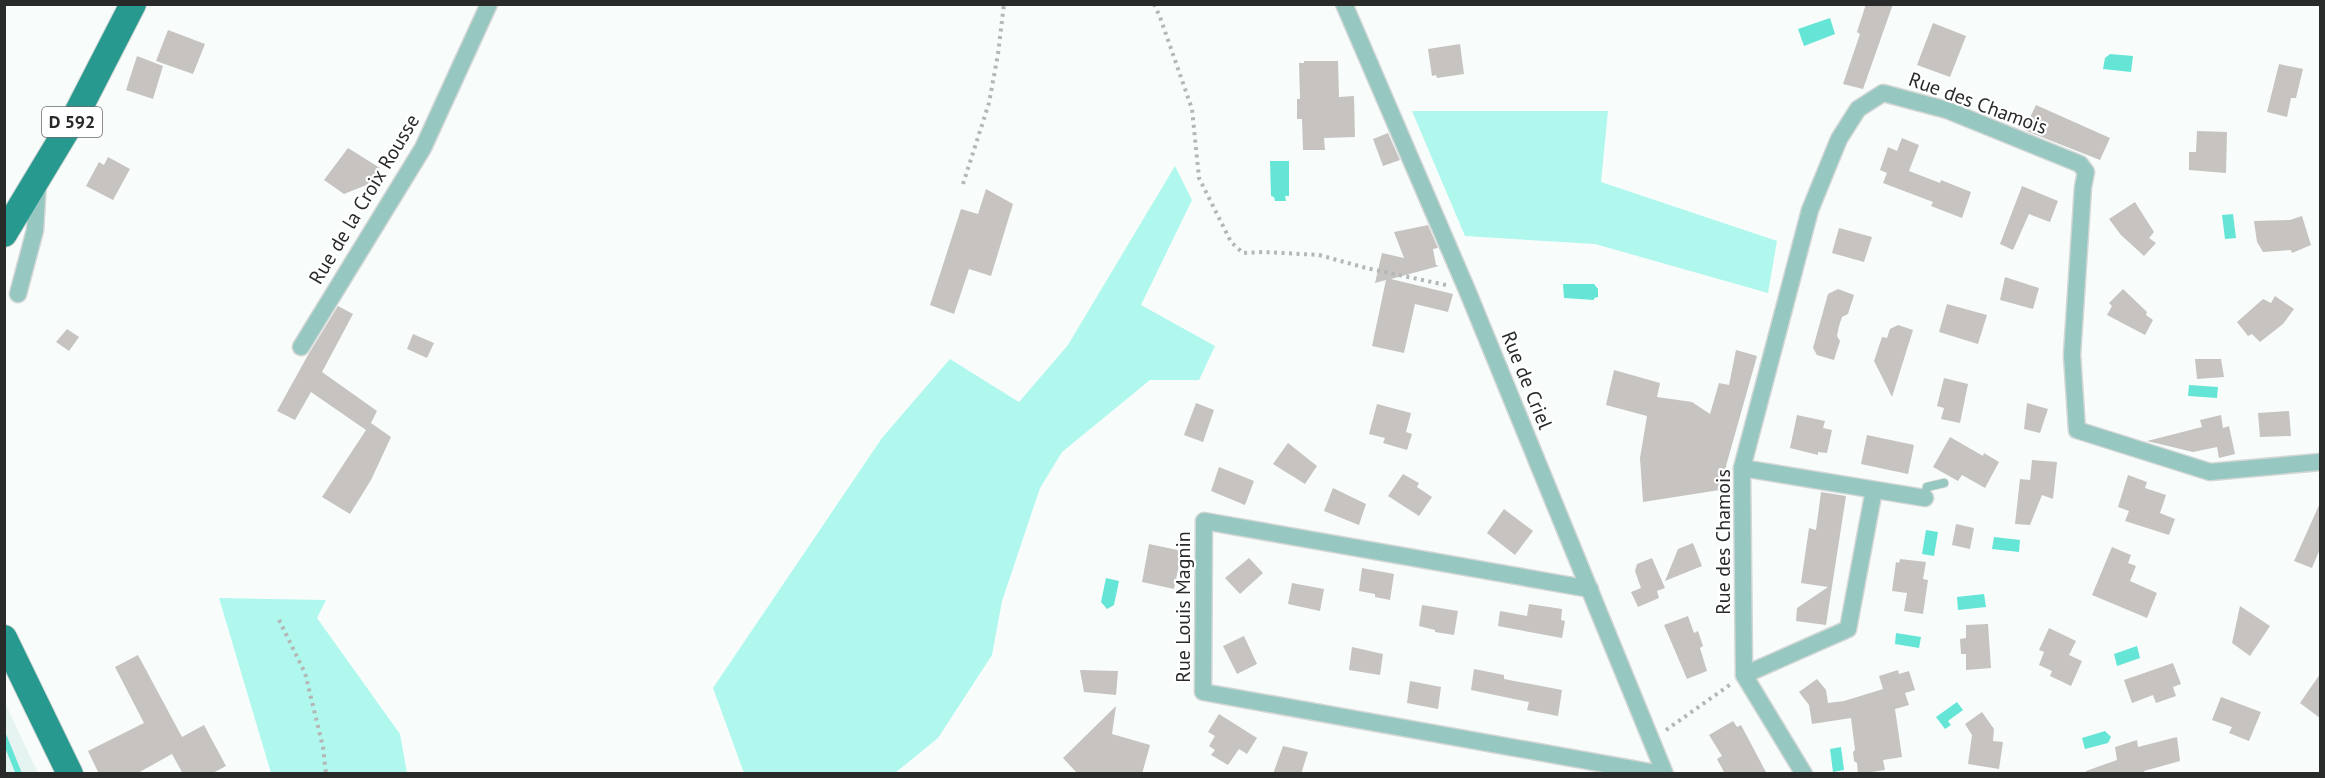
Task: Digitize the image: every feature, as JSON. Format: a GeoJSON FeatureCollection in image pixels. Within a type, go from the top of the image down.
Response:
{"type":"FeatureCollection","features":[{"type":"Feature","properties":{"kind":"main road","name":"D 592"},"geometry":{"type":"LineString","coordinates":[[4,234],[77,113],[133,4]]}},
{"type":"Feature","properties":{"kind":"main road"},"geometry":{"type":"LineString","coordinates":[[4,638],[70,774]]}},
{"type":"Feature","properties":{"kind":"street","name":"Rue de la Croix Rousse"},"geometry":{"type":"LineString","coordinates":[[300,347],[423,148],[489,4]]}},
{"type":"Feature","properties":{"kind":"street","name":"Rue de Criel"},"geometry":{"type":"LineString","coordinates":[[1344,4],[1467,290],[1663,774]]}},
{"type":"Feature","properties":{"kind":"street","name":"Rue des Chamois"},"geometry":{"type":"LineString","coordinates":[[1744,675],[1742,468],[1810,210],[1839,139],[1858,109],[1883,93],[1947,110],[2080,164],[2086,172],[2083,187],[2072,355],[2077,430],[2210,472],[2320,462]]}},
{"type":"Feature","properties":{"kind":"street"},"geometry":{"type":"LineString","coordinates":[[18,294],[35,230],[38,181]]}},
{"type":"Feature","properties":{"kind":"street"},"geometry":{"type":"LineString","coordinates":[[1742,468],[1925,498]]}},
{"type":"Feature","properties":{"kind":"street"},"geometry":{"type":"LineString","coordinates":[[1804,774],[1744,675],[1848,629],[1874,490]]}},
{"type":"Feature","properties":{"kind":"street","name":"Rue Louis Magnin"},"geometry":{"type":"LineString","coordinates":[[1590,589],[1204,521],[1203,692],[1663,774]]}},
{"type":"Feature","properties":{"kind":"lane"},"geometry":{"type":"LineString","coordinates":[[1925,498],[1927,487],[1944,483]]}},
{"type":"Feature","properties":{"kind":"path"},"geometry":{"type":"LineString","coordinates":[[963,184],[989,103],[1004,4]]}},
{"type":"Feature","properties":{"kind":"path"},"geometry":{"type":"LineString","coordinates":[[1154,4],[1192,109],[1199,178],[1231,242],[1243,253],[1319,255],[1366,268],[1467,290]]}},
{"type":"Feature","properties":{"kind":"path"},"geometry":{"type":"LineString","coordinates":[[279,620],[305,673],[323,747],[326,774]]}},
{"type":"Feature","properties":{"kind":"path"},"geometry":{"type":"LineString","coordinates":[[1651,741],[1744,675]]}},
{"type":"Feature","properties":{"kind":"shaded area"},"geometry":{"type":"Polygon","coordinates":[[[1830,18],[1835,34],[1804,46],[1798,29],[1830,18]]]}},
{"type":"Feature","properties":{"kind":"shaded area"},"geometry":{"type":"Polygon","coordinates":[[[2110,54],[2133,56],[2131,72],[2103,69],[2105,58],[2110,54]]]}},
{"type":"Feature","properties":{"kind":"shaded area"},"geometry":{"type":"Polygon","coordinates":[[[1412,111],[1608,111],[1601,182],[1777,241],[1768,293],[1595,244],[1465,236],[1412,111]]]}},
{"type":"Feature","properties":{"kind":"shaded area"},"geometry":{"type":"Polygon","coordinates":[[[1270,161],[1289,161],[1289,196],[1285,196],[1286,201],[1275,201],[1271,196],[1270,161]]]}},
{"type":"Feature","properties":{"kind":"shaded area"},"geometry":{"type":"Polygon","coordinates":[[[1175,166],[1192,200],[1141,305],[1215,346],[1199,380],[1150,380],[1062,452],[1040,488],[1002,601],[992,655],[938,738],[895,773],[744,773],[713,688],[882,438],[950,359],[1019,402],[1068,345],[1175,166]]]}},
{"type":"Feature","properties":{"kind":"shaded area"},"geometry":{"type":"Polygon","coordinates":[[[2233,214],[2236,238],[2225,239],[2222,215],[2233,214]]]}},
{"type":"Feature","properties":{"kind":"shaded area"},"geometry":{"type":"Polygon","coordinates":[[[1563,284],[1594,284],[1598,289],[1598,297],[1594,300],[1564,298],[1563,284]]]}},
{"type":"Feature","properties":{"kind":"shaded area"},"geometry":{"type":"Polygon","coordinates":[[[2189,385],[2218,387],[2217,398],[2188,396],[2189,385]]]}},
{"type":"Feature","properties":{"kind":"shaded area"},"geometry":{"type":"Polygon","coordinates":[[[1926,530],[1938,532],[1934,556],[1922,554],[1926,530]]]}},
{"type":"Feature","properties":{"kind":"shaded area"},"geometry":{"type":"Polygon","coordinates":[[[1994,537],[2020,540],[2019,552],[1992,549],[1994,537]]]}},
{"type":"Feature","properties":{"kind":"shaded area"},"geometry":{"type":"Polygon","coordinates":[[[1106,578],[1119,581],[1114,605],[1107,609],[1101,602],[1106,578]]]}},
{"type":"Feature","properties":{"kind":"shaded area"},"geometry":{"type":"Polygon","coordinates":[[[1984,594],[1986,607],[1958,610],[1957,597],[1984,594]]]}},
{"type":"Feature","properties":{"kind":"shaded area"},"geometry":{"type":"Polygon","coordinates":[[[219,598],[326,600],[317,618],[400,734],[407,773],[271,773],[219,598]]]}},
{"type":"Feature","properties":{"kind":"shaded area"},"geometry":{"type":"Polygon","coordinates":[[[1896,633],[1921,637],[1919,648],[1895,644],[1896,633]]]}},
{"type":"Feature","properties":{"kind":"shaded area"},"geometry":{"type":"Polygon","coordinates":[[[2137,646],[2140,658],[2117,666],[2114,654],[2137,646]]]}},
{"type":"Feature","properties":{"kind":"shaded area"},"geometry":{"type":"Polygon","coordinates":[[[1957,702],[1963,710],[1948,721],[1951,725],[1945,729],[1936,717],[1957,702]]]}},
{"type":"Feature","properties":{"kind":"shaded area"},"geometry":{"type":"Polygon","coordinates":[[[5,703],[38,773],[5,773],[5,703]]]}},
{"type":"Feature","properties":{"kind":"shaded area"},"geometry":{"type":"Polygon","coordinates":[[[2105,731],[2111,737],[2108,743],[2085,749],[2082,738],[2105,731]]]}},
{"type":"Feature","properties":{"kind":"shaded area"},"geometry":{"type":"Polygon","coordinates":[[[1841,747],[1844,770],[1833,772],[1830,749],[1841,747]]]}},
{"type":"Feature","properties":{"kind":"building"},"geometry":{"type":"Polygon","coordinates":[[[1866,4],[1893,4],[1863,89],[1843,84],[1860,34],[1857,32],[1866,4]]]}},
{"type":"Feature","properties":{"kind":"building"},"geometry":{"type":"Polygon","coordinates":[[[1933,23],[1966,36],[1950,77],[1917,65],[1933,23]]]}},
{"type":"Feature","properties":{"kind":"building"},"geometry":{"type":"Polygon","coordinates":[[[168,30],[205,44],[193,74],[156,61],[168,30]]]}},
{"type":"Feature","properties":{"kind":"building"},"geometry":{"type":"Polygon","coordinates":[[[1460,44],[1464,74],[1437,78],[1436,75],[1432,76],[1428,49],[1460,44]]]}},
{"type":"Feature","properties":{"kind":"building"},"geometry":{"type":"Polygon","coordinates":[[[137,56],[163,66],[153,99],[126,90],[137,56]]]}},
{"type":"Feature","properties":{"kind":"building"},"geometry":{"type":"Polygon","coordinates":[[[1304,61],[1338,61],[1339,97],[1354,96],[1355,137],[1324,138],[1325,150],[1303,150],[1302,119],[1297,119],[1297,99],[1300,99],[1299,63],[1304,63],[1304,61]]]}},
{"type":"Feature","properties":{"kind":"building"},"geometry":{"type":"Polygon","coordinates":[[[2279,64],[2303,69],[2296,98],[2291,98],[2287,117],[2267,112],[2279,64]]]}},
{"type":"Feature","properties":{"kind":"building"},"geometry":{"type":"Polygon","coordinates":[[[2036,105],[2110,138],[2100,160],[2024,130],[2036,105]]]}},
{"type":"Feature","properties":{"kind":"building"},"geometry":{"type":"Polygon","coordinates":[[[2197,131],[2227,132],[2226,173],[2189,170],[2189,152],[2196,152],[2197,131]]]}},
{"type":"Feature","properties":{"kind":"building"},"geometry":{"type":"Polygon","coordinates":[[[1388,133],[1400,160],[1383,166],[1373,139],[1388,133]]]}},
{"type":"Feature","properties":{"kind":"building"},"geometry":{"type":"Polygon","coordinates":[[[1902,138],[1919,145],[1909,171],[1971,192],[1962,218],[1931,206],[1933,202],[1883,183],[1887,173],[1880,170],[1888,147],[1897,151],[1902,138]]]}},
{"type":"Feature","properties":{"kind":"building"},"geometry":{"type":"Polygon","coordinates":[[[348,148],[380,168],[369,184],[344,194],[324,180],[348,148]]]}},
{"type":"Feature","properties":{"kind":"building"},"geometry":{"type":"Polygon","coordinates":[[[108,157],[130,169],[113,200],[86,186],[99,162],[104,165],[108,157]]]}},
{"type":"Feature","properties":{"kind":"building"},"geometry":{"type":"Polygon","coordinates":[[[2022,186],[2058,201],[2050,222],[2029,214],[2013,250],[2000,244],[2022,186]]]}},
{"type":"Feature","properties":{"kind":"building"},"geometry":{"type":"Polygon","coordinates":[[[986,189],[1013,204],[991,276],[969,269],[954,314],[930,305],[961,209],[978,214],[986,189]]]}},
{"type":"Feature","properties":{"kind":"building"},"geometry":{"type":"Polygon","coordinates":[[[2135,202],[2154,232],[2149,238],[2156,243],[2144,256],[2121,235],[2109,219],[2135,202]]]}},
{"type":"Feature","properties":{"kind":"building"},"geometry":{"type":"Polygon","coordinates":[[[2302,216],[2311,245],[2292,253],[2291,250],[2263,252],[2257,242],[2254,221],[2290,220],[2302,216]]]}},
{"type":"Feature","properties":{"kind":"building"},"geometry":{"type":"Polygon","coordinates":[[[1428,225],[1438,248],[1433,249],[1436,265],[1439,266],[1391,279],[1453,294],[1448,312],[1415,304],[1404,353],[1372,346],[1386,280],[1375,283],[1382,253],[1404,258],[1394,232],[1428,225]]]}},
{"type":"Feature","properties":{"kind":"building"},"geometry":{"type":"Polygon","coordinates":[[[1839,228],[1872,237],[1864,262],[1832,253],[1839,228]]]}},
{"type":"Feature","properties":{"kind":"building"},"geometry":{"type":"Polygon","coordinates":[[[2005,277],[2039,288],[2033,309],[2000,300],[2005,277]]]}},
{"type":"Feature","properties":{"kind":"building"},"geometry":{"type":"Polygon","coordinates":[[[1838,289],[1854,295],[1848,314],[1842,317],[1839,326],[1837,336],[1840,341],[1834,360],[1817,355],[1813,348],[1828,294],[1838,289]]]}},
{"type":"Feature","properties":{"kind":"building"},"geometry":{"type":"Polygon","coordinates":[[[2123,289],[2153,320],[2145,335],[2107,315],[2112,306],[2109,303],[2123,289]]]}},
{"type":"Feature","properties":{"kind":"building"},"geometry":{"type":"Polygon","coordinates":[[[2275,296],[2294,309],[2283,324],[2260,342],[2252,334],[2248,336],[2237,322],[2263,299],[2271,303],[2275,296]]]}},
{"type":"Feature","properties":{"kind":"building"},"geometry":{"type":"Polygon","coordinates":[[[1947,304],[1987,315],[1978,344],[1939,332],[1947,304]]]}},
{"type":"Feature","properties":{"kind":"building"},"geometry":{"type":"Polygon","coordinates":[[[338,306],[353,314],[322,372],[377,411],[371,423],[391,437],[371,480],[350,514],[322,497],[366,430],[311,392],[295,420],[277,411],[338,306]]]}},
{"type":"Feature","properties":{"kind":"building"},"geometry":{"type":"Polygon","coordinates":[[[1898,325],[1913,330],[1892,397],[1874,361],[1882,337],[1887,338],[1890,329],[1898,325]]]}},
{"type":"Feature","properties":{"kind":"building"},"geometry":{"type":"Polygon","coordinates":[[[67,329],[79,337],[69,351],[56,342],[67,329]]]}},
{"type":"Feature","properties":{"kind":"building"},"geometry":{"type":"Polygon","coordinates":[[[413,334],[434,343],[427,358],[407,349],[413,334]]]}},
{"type":"Feature","properties":{"kind":"building"},"geometry":{"type":"Polygon","coordinates":[[[1736,350],[1757,356],[1726,466],[1726,489],[1643,502],[1640,458],[1647,416],[1606,405],[1614,370],[1660,383],[1657,397],[1692,402],[1710,414],[1719,383],[1729,385],[1736,350]]]}},
{"type":"Feature","properties":{"kind":"building"},"geometry":{"type":"Polygon","coordinates":[[[2195,359],[2221,359],[2224,377],[2197,379],[2195,359]]]}},
{"type":"Feature","properties":{"kind":"building"},"geometry":{"type":"Polygon","coordinates":[[[1944,378],[1968,384],[1960,423],[1941,419],[1944,408],[1937,406],[1944,378]]]}},
{"type":"Feature","properties":{"kind":"building"},"geometry":{"type":"Polygon","coordinates":[[[1196,403],[1214,410],[1203,442],[1184,435],[1196,403]]]}},
{"type":"Feature","properties":{"kind":"building"},"geometry":{"type":"Polygon","coordinates":[[[2027,403],[2048,409],[2040,433],[2024,429],[2027,403]]]}},
{"type":"Feature","properties":{"kind":"building"},"geometry":{"type":"Polygon","coordinates":[[[1377,404],[1411,413],[1406,432],[1412,434],[1407,450],[1383,443],[1385,438],[1369,434],[1377,404]]]}},
{"type":"Feature","properties":{"kind":"building"},"geometry":{"type":"Polygon","coordinates":[[[2289,411],[2291,436],[2260,437],[2258,413],[2289,411]]]}},
{"type":"Feature","properties":{"kind":"building"},"geometry":{"type":"Polygon","coordinates":[[[1797,415],[1825,421],[1823,428],[1832,430],[1827,453],[1818,452],[1818,455],[1790,448],[1797,415]]]}},
{"type":"Feature","properties":{"kind":"building"},"geometry":{"type":"Polygon","coordinates":[[[2221,415],[2223,428],[2229,426],[2235,454],[2219,458],[2217,447],[2193,452],[2147,441],[2202,427],[2200,420],[2221,415]]]}},
{"type":"Feature","properties":{"kind":"building"},"geometry":{"type":"Polygon","coordinates":[[[1867,435],[1914,445],[1908,474],[1861,464],[1867,435]]]}},
{"type":"Feature","properties":{"kind":"building"},"geometry":{"type":"Polygon","coordinates":[[[1950,437],[1983,456],[1984,453],[1999,462],[1985,488],[1962,475],[1958,481],[1933,467],[1950,437]]]}},
{"type":"Feature","properties":{"kind":"building"},"geometry":{"type":"Polygon","coordinates":[[[1288,443],[1317,466],[1305,484],[1273,464],[1288,443]]]}},
{"type":"Feature","properties":{"kind":"building"},"geometry":{"type":"Polygon","coordinates":[[[2032,460],[2057,462],[2053,499],[2042,495],[2030,525],[2015,524],[2020,479],[2030,480],[2032,460]]]}},
{"type":"Feature","properties":{"kind":"building"},"geometry":{"type":"Polygon","coordinates":[[[1219,467],[1254,481],[1245,505],[1211,491],[1219,467]]]}},
{"type":"Feature","properties":{"kind":"building"},"geometry":{"type":"Polygon","coordinates":[[[1403,474],[1419,483],[1417,487],[1432,497],[1419,516],[1388,496],[1403,474]]]}},
{"type":"Feature","properties":{"kind":"building"},"geometry":{"type":"Polygon","coordinates":[[[2128,475],[2147,482],[2145,488],[2166,495],[2160,513],[2175,519],[2169,535],[2125,521],[2129,511],[2118,507],[2128,475]]]}},
{"type":"Feature","properties":{"kind":"building"},"geometry":{"type":"Polygon","coordinates":[[[1333,488],[1366,504],[1359,525],[1324,511],[1333,488]]]}},
{"type":"Feature","properties":{"kind":"building"},"geometry":{"type":"Polygon","coordinates":[[[1821,492],[1846,496],[1826,625],[1796,621],[1797,608],[1828,587],[1801,583],[1809,528],[1816,530],[1821,492]]]}},
{"type":"Feature","properties":{"kind":"building"},"geometry":{"type":"Polygon","coordinates":[[[2320,503],[2320,549],[2312,568],[2294,561],[2320,503]]]}},
{"type":"Feature","properties":{"kind":"building"},"geometry":{"type":"Polygon","coordinates":[[[1504,509],[1533,531],[1515,555],[1487,533],[1504,509]]]}},
{"type":"Feature","properties":{"kind":"building"},"geometry":{"type":"Polygon","coordinates":[[[1956,524],[1974,528],[1970,549],[1952,545],[1956,524]]]}},
{"type":"Feature","properties":{"kind":"building"},"geometry":{"type":"Polygon","coordinates":[[[1693,543],[1702,566],[1665,581],[1678,549],[1693,543]]]}},
{"type":"Feature","properties":{"kind":"building"},"geometry":{"type":"Polygon","coordinates":[[[1149,544],[1182,551],[1174,589],[1142,582],[1149,544]]]}},
{"type":"Feature","properties":{"kind":"building"},"geometry":{"type":"Polygon","coordinates":[[[2112,547],[2131,555],[2128,563],[2136,566],[2130,581],[2157,593],[2147,618],[2092,595],[2112,547]]]}},
{"type":"Feature","properties":{"kind":"building"},"geometry":{"type":"Polygon","coordinates":[[[1249,558],[1263,573],[1240,594],[1225,578],[1249,558]]]}},
{"type":"Feature","properties":{"kind":"building"},"geometry":{"type":"Polygon","coordinates":[[[1652,558],[1665,588],[1657,591],[1659,598],[1638,607],[1631,592],[1641,588],[1635,571],[1637,564],[1652,558]]]}},
{"type":"Feature","properties":{"kind":"building"},"geometry":{"type":"Polygon","coordinates":[[[1900,559],[1926,562],[1923,579],[1928,580],[1923,614],[1904,611],[1907,593],[1892,591],[1896,562],[1899,563],[1900,559]]]}},
{"type":"Feature","properties":{"kind":"building"},"geometry":{"type":"Polygon","coordinates":[[[1362,568],[1394,574],[1390,600],[1359,591],[1362,568]]]}},
{"type":"Feature","properties":{"kind":"building"},"geometry":{"type":"Polygon","coordinates":[[[1292,583],[1324,589],[1320,611],[1288,604],[1292,583]]]}},
{"type":"Feature","properties":{"kind":"building"},"geometry":{"type":"Polygon","coordinates":[[[1529,604],[1562,609],[1561,620],[1565,621],[1562,638],[1498,626],[1500,611],[1527,616],[1529,604]]]}},
{"type":"Feature","properties":{"kind":"building"},"geometry":{"type":"Polygon","coordinates":[[[1422,605],[1458,611],[1454,635],[1435,632],[1435,630],[1419,626],[1422,605]]]}},
{"type":"Feature","properties":{"kind":"building"},"geometry":{"type":"Polygon","coordinates":[[[2240,606],[2270,626],[2250,656],[2232,643],[2240,606]]]}},
{"type":"Feature","properties":{"kind":"building"},"geometry":{"type":"Polygon","coordinates":[[[1688,616],[1694,633],[1698,631],[1707,671],[1687,679],[1664,625],[1688,616]]]}},
{"type":"Feature","properties":{"kind":"building"},"geometry":{"type":"Polygon","coordinates":[[[1988,624],[1991,668],[1966,670],[1966,654],[1961,654],[1960,639],[1966,638],[1966,625],[1988,624]]]}},
{"type":"Feature","properties":{"kind":"building"},"geometry":{"type":"Polygon","coordinates":[[[2049,628],[2076,641],[2069,655],[2082,661],[2071,686],[2050,676],[2052,671],[2039,665],[2044,652],[2039,650],[2049,628]]]}},
{"type":"Feature","properties":{"kind":"building"},"geometry":{"type":"Polygon","coordinates":[[[1244,636],[1257,664],[1237,674],[1223,646],[1244,636]]]}},
{"type":"Feature","properties":{"kind":"building"},"geometry":{"type":"Polygon","coordinates":[[[1352,647],[1383,654],[1380,675],[1349,670],[1352,647]]]}},
{"type":"Feature","properties":{"kind":"building"},"geometry":{"type":"Polygon","coordinates":[[[138,655],[182,737],[204,725],[226,766],[211,774],[183,774],[172,754],[136,774],[99,774],[88,751],[144,723],[115,667],[138,655]]]}},
{"type":"Feature","properties":{"kind":"building"},"geometry":{"type":"Polygon","coordinates":[[[2173,663],[2181,684],[2173,687],[2176,696],[2156,703],[2153,695],[2132,703],[2124,680],[2173,663]]]}},
{"type":"Feature","properties":{"kind":"building"},"geometry":{"type":"Polygon","coordinates":[[[1474,669],[1504,675],[1504,679],[1562,690],[1558,716],[1527,710],[1529,702],[1471,690],[1474,669]]]}},
{"type":"Feature","properties":{"kind":"building"},"geometry":{"type":"Polygon","coordinates":[[[1080,670],[1118,671],[1116,695],[1084,692],[1080,670]]]}},
{"type":"Feature","properties":{"kind":"building"},"geometry":{"type":"Polygon","coordinates":[[[1898,670],[1899,674],[1909,671],[1915,690],[1905,693],[1909,705],[1895,709],[1902,757],[1883,760],[1885,770],[1858,774],[1857,763],[1854,761],[1851,718],[1812,724],[1809,705],[1799,692],[1817,679],[1826,690],[1828,703],[1844,701],[1883,689],[1879,676],[1898,670]]]}},
{"type":"Feature","properties":{"kind":"building"},"geometry":{"type":"Polygon","coordinates":[[[2320,674],[2320,718],[2300,703],[2320,674]]]}},
{"type":"Feature","properties":{"kind":"building"},"geometry":{"type":"Polygon","coordinates":[[[1410,681],[1441,687],[1438,709],[1407,703],[1410,681]]]}},
{"type":"Feature","properties":{"kind":"building"},"geometry":{"type":"Polygon","coordinates":[[[2221,697],[2261,712],[2249,741],[2229,733],[2232,727],[2212,720],[2221,697]]]}},
{"type":"Feature","properties":{"kind":"building"},"geometry":{"type":"Polygon","coordinates":[[[1116,706],[1112,734],[1150,745],[1142,774],[1078,774],[1063,758],[1116,706]]]}},
{"type":"Feature","properties":{"kind":"building"},"geometry":{"type":"Polygon","coordinates":[[[1982,712],[1994,729],[1993,741],[2003,742],[1999,769],[1968,764],[1972,735],[1965,724],[1982,712]]]}},
{"type":"Feature","properties":{"kind":"building"},"geometry":{"type":"Polygon","coordinates":[[[1219,714],[1257,738],[1247,754],[1239,749],[1228,765],[1211,755],[1215,750],[1209,746],[1215,736],[1208,732],[1219,714]]]}},
{"type":"Feature","properties":{"kind":"building"},"geometry":{"type":"Polygon","coordinates":[[[1733,721],[1737,727],[1741,725],[1767,774],[1725,774],[1717,759],[1722,756],[1709,735],[1733,721]]]}},
{"type":"Feature","properties":{"kind":"building"},"geometry":{"type":"Polygon","coordinates":[[[2177,737],[2180,761],[2144,771],[2145,774],[2086,774],[2086,771],[2117,760],[2115,747],[2137,740],[2138,747],[2177,737]]]}},
{"type":"Feature","properties":{"kind":"building"},"geometry":{"type":"Polygon","coordinates":[[[1283,746],[1308,752],[1301,774],[1273,774],[1283,746]]]}},
{"type":"Feature","properties":{"kind":"waterway"},"geometry":{"type":"LineString","coordinates":[[4,737],[19,774]]}}]}
